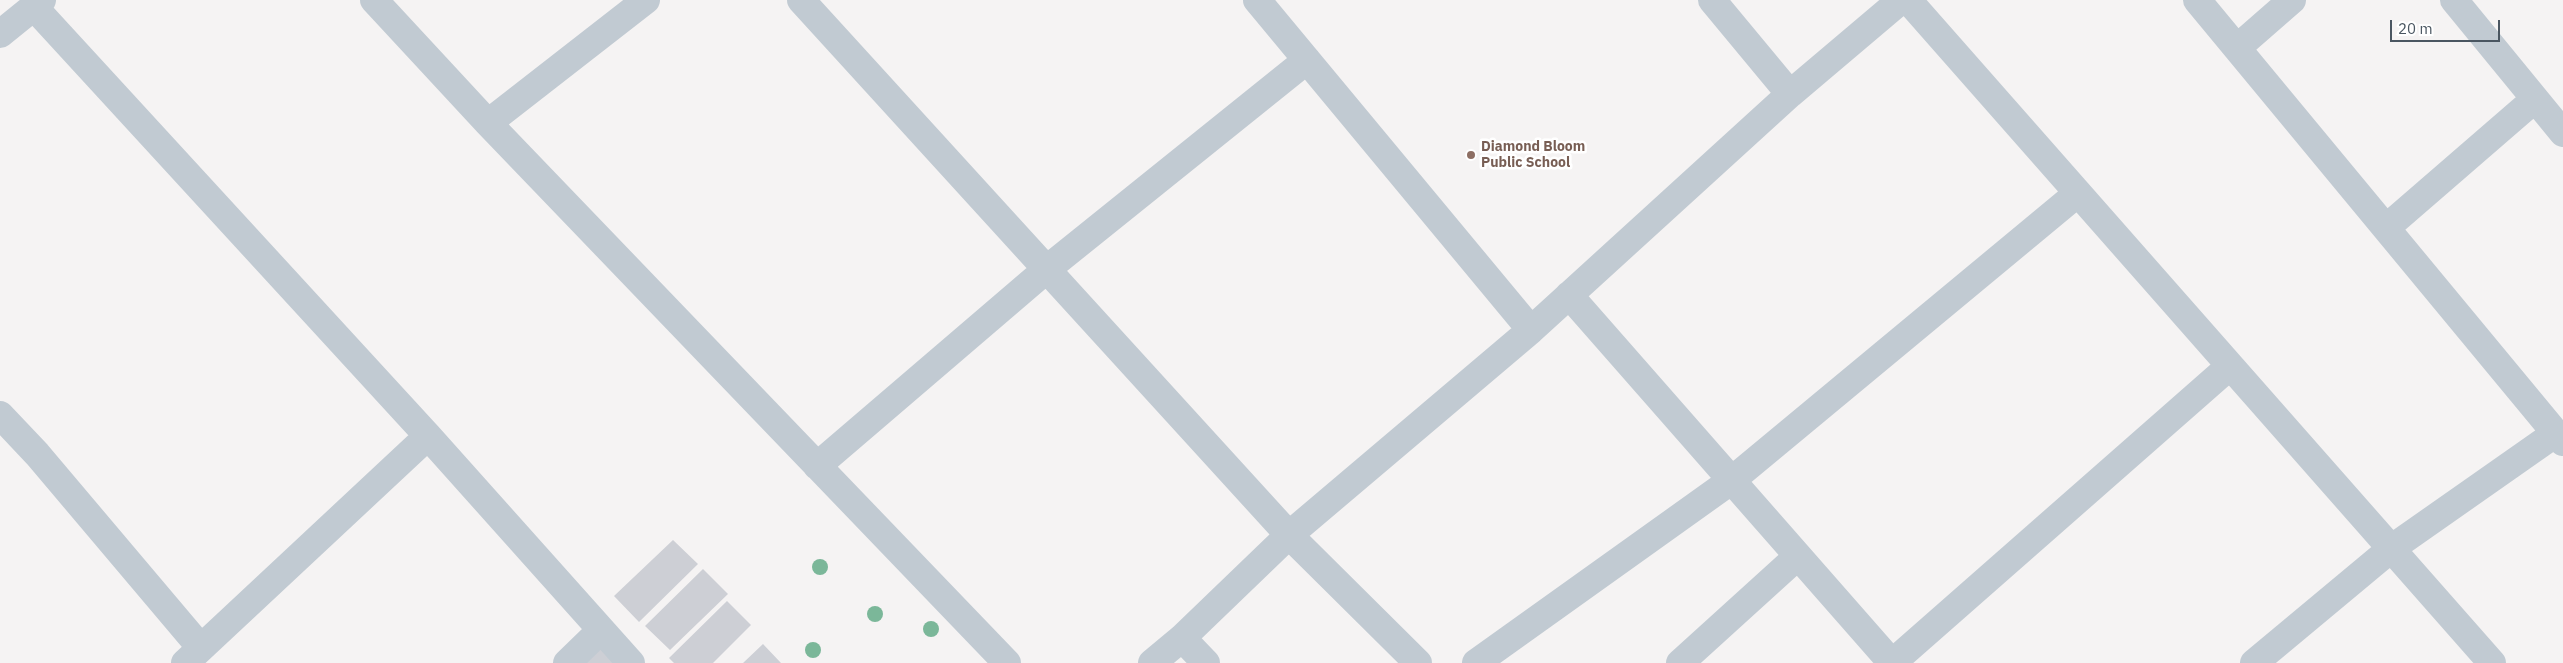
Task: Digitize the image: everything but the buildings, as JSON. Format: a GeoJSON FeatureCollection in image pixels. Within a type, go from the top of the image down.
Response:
{"type":"FeatureCollection","features":[{"type":"Feature","properties":{"kind":"street"},"geometry":{"type":"LineString","coordinates":[[374,0],[488,123],[1007,663]]}},
{"type":"Feature","properties":{"kind":"street"},"geometry":{"type":"LineString","coordinates":[[488,123],[646,0]]}},
{"type":"Feature","properties":{"kind":"street"},"geometry":{"type":"LineString","coordinates":[[802,0],[1289,535],[1418,663]]}},
{"type":"Feature","properties":{"kind":"street"},"geometry":{"type":"LineString","coordinates":[[1258,0],[1531,330]]}},
{"type":"Feature","properties":{"kind":"street"},"geometry":{"type":"LineString","coordinates":[[1712,0],[1790,94]]}},
{"type":"Feature","properties":{"kind":"street"},"geometry":{"type":"LineString","coordinates":[[1152,663],[1182,638],[1289,535],[1531,330],[1790,94],[1901,0]]}},
{"type":"Feature","properties":{"kind":"street"},"geometry":{"type":"LineString","coordinates":[[1908,0],[2492,663]]}},
{"type":"Feature","properties":{"kind":"street"},"geometry":{"type":"LineString","coordinates":[[2197,0],[2560,438],[2392,548],[2254,663]]}},
{"type":"Feature","properties":{"kind":"street"},"geometry":{"type":"LineString","coordinates":[[2237,48],[2292,0]]}},
{"type":"Feature","properties":{"kind":"street"},"geometry":{"type":"LineString","coordinates":[[2454,0],[2563,133]]}},
{"type":"Feature","properties":{"kind":"street"},"geometry":{"type":"LineString","coordinates":[[0,34],[38,3],[631,663]]}},
{"type":"Feature","properties":{"kind":"street"},"geometry":{"type":"LineString","coordinates":[[818,466],[1047,270],[1307,60]]}},
{"type":"Feature","properties":{"kind":"street"},"geometry":{"type":"LineString","coordinates":[[2386,228],[2535,98]]}},
{"type":"Feature","properties":{"kind":"street"},"geometry":{"type":"LineString","coordinates":[[1476,663],[1732,480],[2078,192]]}},
{"type":"Feature","properties":{"kind":"street"},"geometry":{"type":"LineString","coordinates":[[1569,296],[1892,663],[2230,366]]}},
{"type":"Feature","properties":{"kind":"street"},"geometry":{"type":"LineString","coordinates":[[0,415],[37,454],[193,655],[428,436]]}},
{"type":"Feature","properties":{"kind":"street"},"geometry":{"type":"LineString","coordinates":[[1680,663],[1798,556]]}},
{"type":"Feature","properties":{"kind":"street"},"geometry":{"type":"LineString","coordinates":[[567,663],[601,630]]}},
{"type":"Feature","properties":{"kind":"street"},"geometry":{"type":"LineString","coordinates":[[1182,638],[1206,663]]}},
{"type":"Feature","properties":{"kind":"place","name":"Diamond Bloom Public School"},"geometry":{"type":"Point","coordinates":[1471,155]}}]}
